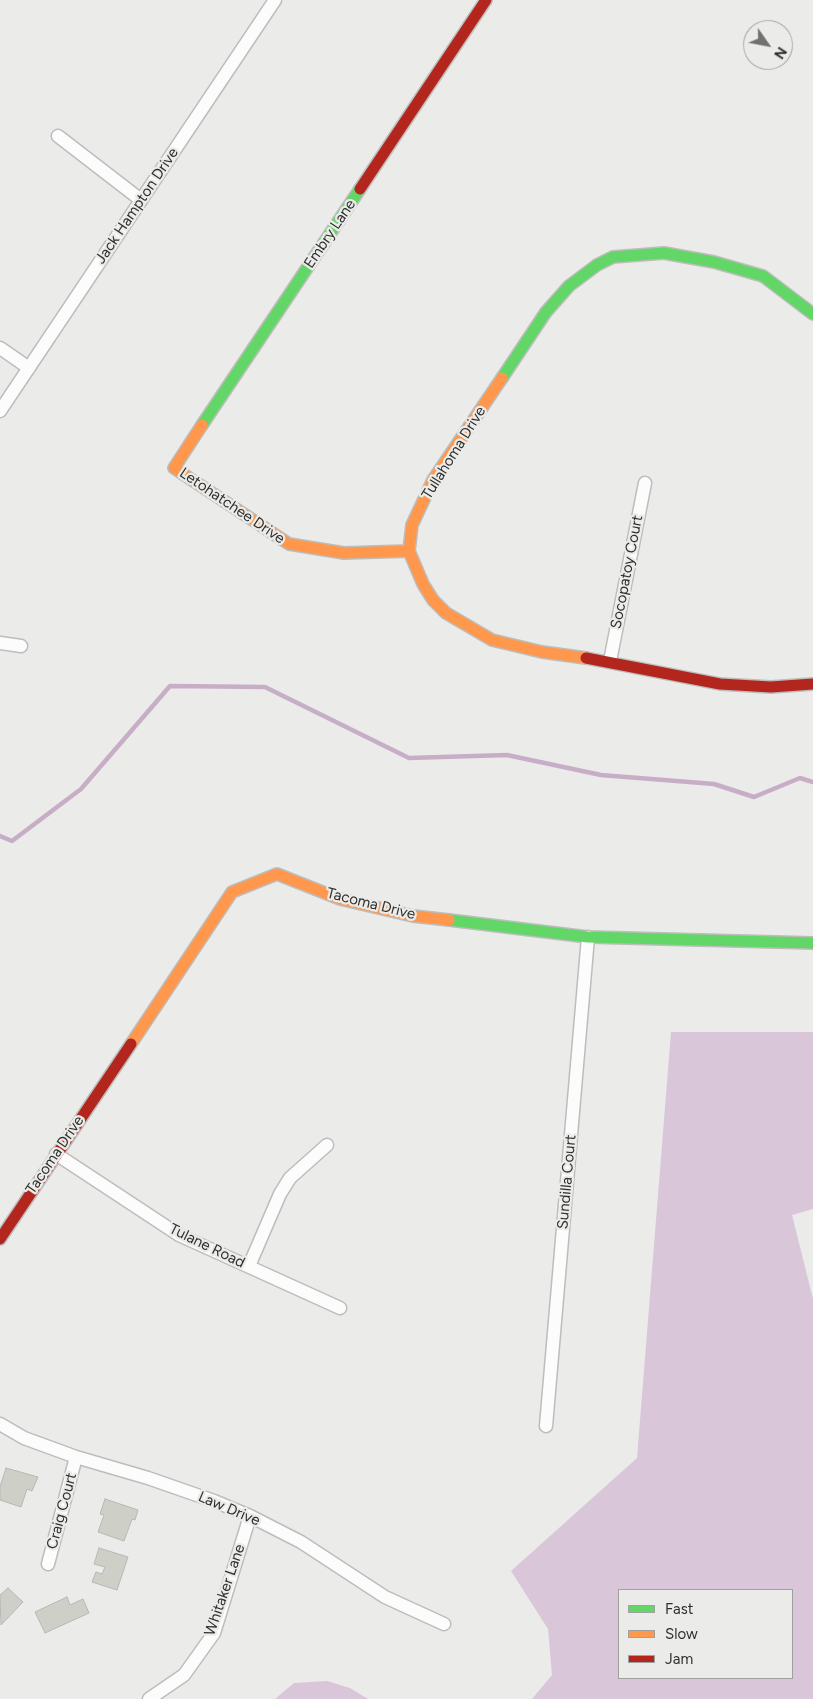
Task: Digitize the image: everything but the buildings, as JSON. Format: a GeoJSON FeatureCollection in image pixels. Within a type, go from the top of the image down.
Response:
{"type":"FeatureCollection","features":[{"type":"Feature","properties":{"kind":"street","name":"Jack Hampton Drive"},"geometry":{"type":"LineString","coordinates":[[0,412],[275,0]]}},
{"type":"Feature","properties":{"kind":"street","name":"Embry Lane"},"geometry":{"type":"LineString","coordinates":[[174,468],[486,0]]}},
{"type":"Feature","properties":{"kind":"street"},"geometry":{"type":"LineString","coordinates":[[58,136],[141,200]]}},
{"type":"Feature","properties":{"kind":"street","name":"Tullahoma Drive"},"geometry":{"type":"LineString","coordinates":[[813,314],[763,276],[714,262],[664,253],[613,257],[597,265],[569,286],[546,312],[433,480],[412,525],[409,551],[423,584],[446,614],[492,640],[542,652],[610,660],[720,684],[771,686],[813,684]]}},
{"type":"Feature","properties":{"kind":"street"},"geometry":{"type":"LineString","coordinates":[[0,348],[29,368]]}},
{"type":"Feature","properties":{"kind":"street","name":"Letohatchee Drive"},"geometry":{"type":"LineString","coordinates":[[174,468],[289,544],[344,553],[409,551]]}},
{"type":"Feature","properties":{"kind":"street","name":"Socopatoy Court"},"geometry":{"type":"LineString","coordinates":[[610,660],[645,484]]}},
{"type":"Feature","properties":{"kind":"street"},"geometry":{"type":"LineString","coordinates":[[0,643],[21,646]]}},
{"type":"Feature","properties":{"kind":"street","name":"Tacoma Drive"},"geometry":{"type":"LineString","coordinates":[[0,1239],[232,892],[277,874],[340,899],[412,916],[588,937],[813,943]]}},
{"type":"Feature","properties":{"kind":"street","name":"Sundilla Court"},"geometry":{"type":"LineString","coordinates":[[546,1426],[588,937]]}},
{"type":"Feature","properties":{"kind":"street"},"geometry":{"type":"LineString","coordinates":[[248,1266],[290,1178],[327,1146]]}},
{"type":"Feature","properties":{"kind":"street","name":"Tulane Road"},"geometry":{"type":"LineString","coordinates":[[56,1154],[180,1235],[340,1308]]}},
{"type":"Feature","properties":{"kind":"street","name":"Law Drive"},"geometry":{"type":"LineString","coordinates":[[0,1424],[24,1438],[76,1457],[158,1481],[250,1516],[301,1542],[385,1597],[444,1624]]}},
{"type":"Feature","properties":{"kind":"street","name":"Craig Court"},"geometry":{"type":"LineString","coordinates":[[48,1564],[76,1457]]}},
{"type":"Feature","properties":{"kind":"street","name":"Whitaker Lane"},"geometry":{"type":"LineString","coordinates":[[149,1699],[184,1675],[214,1632],[250,1516]]}},
{"type":"Feature","properties":{"kind":"shaded area"},"geometry":{"type":"Polygon","coordinates":[[[671,1032],[813,1032],[813,1209],[792,1215],[813,1299],[813,1699],[532,1699],[552,1675],[548,1629],[511,1571],[637,1458],[671,1032]]]}},
{"type":"Feature","properties":{"kind":"shaded area"},"geometry":{"type":"Polygon","coordinates":[[[327,1681],[350,1688],[368,1699],[275,1699],[294,1683],[327,1681]]]}},
{"type":"Feature","properties":{"kind":"waterway"},"geometry":{"type":"LineString","coordinates":[[0,836],[12,841],[81,789],[170,686],[265,687],[409,758],[507,755],[601,775],[714,784],[754,797],[800,778],[813,782]]}},
{"type":"Feature","properties":{"kind":"traffic: fast"},"geometry":{"type":"LineString","coordinates":[[202,425],[360,189]]}},
{"type":"Feature","properties":{"kind":"traffic: fast"},"geometry":{"type":"LineString","coordinates":[[502,378],[546,312],[569,286],[597,265],[613,257],[664,253],[714,262],[763,276],[813,314]]}},
{"type":"Feature","properties":{"kind":"traffic: fast"},"geometry":{"type":"LineString","coordinates":[[449,920],[588,937],[813,943]]}},
{"type":"Feature","properties":{"kind":"traffic: slow"},"geometry":{"type":"LineString","coordinates":[[502,378],[433,480],[412,525],[409,551],[423,584],[433,600],[446,613],[492,640],[542,652],[586,658]]}},
{"type":"Feature","properties":{"kind":"traffic: slow"},"geometry":{"type":"LineString","coordinates":[[202,425],[174,468],[289,544],[344,553],[409,551]]}},
{"type":"Feature","properties":{"kind":"traffic: slow"},"geometry":{"type":"LineString","coordinates":[[131,1044],[232,892],[277,874],[340,899],[413,916],[449,920]]}},
{"type":"Feature","properties":{"kind":"traffic: jam"},"geometry":{"type":"LineString","coordinates":[[360,189],[486,0]]}},
{"type":"Feature","properties":{"kind":"traffic: jam"},"geometry":{"type":"LineString","coordinates":[[586,658],[720,684],[771,687],[813,684]]}},
{"type":"Feature","properties":{"kind":"traffic: jam"},"geometry":{"type":"LineString","coordinates":[[0,1239],[131,1044]]}}]}
